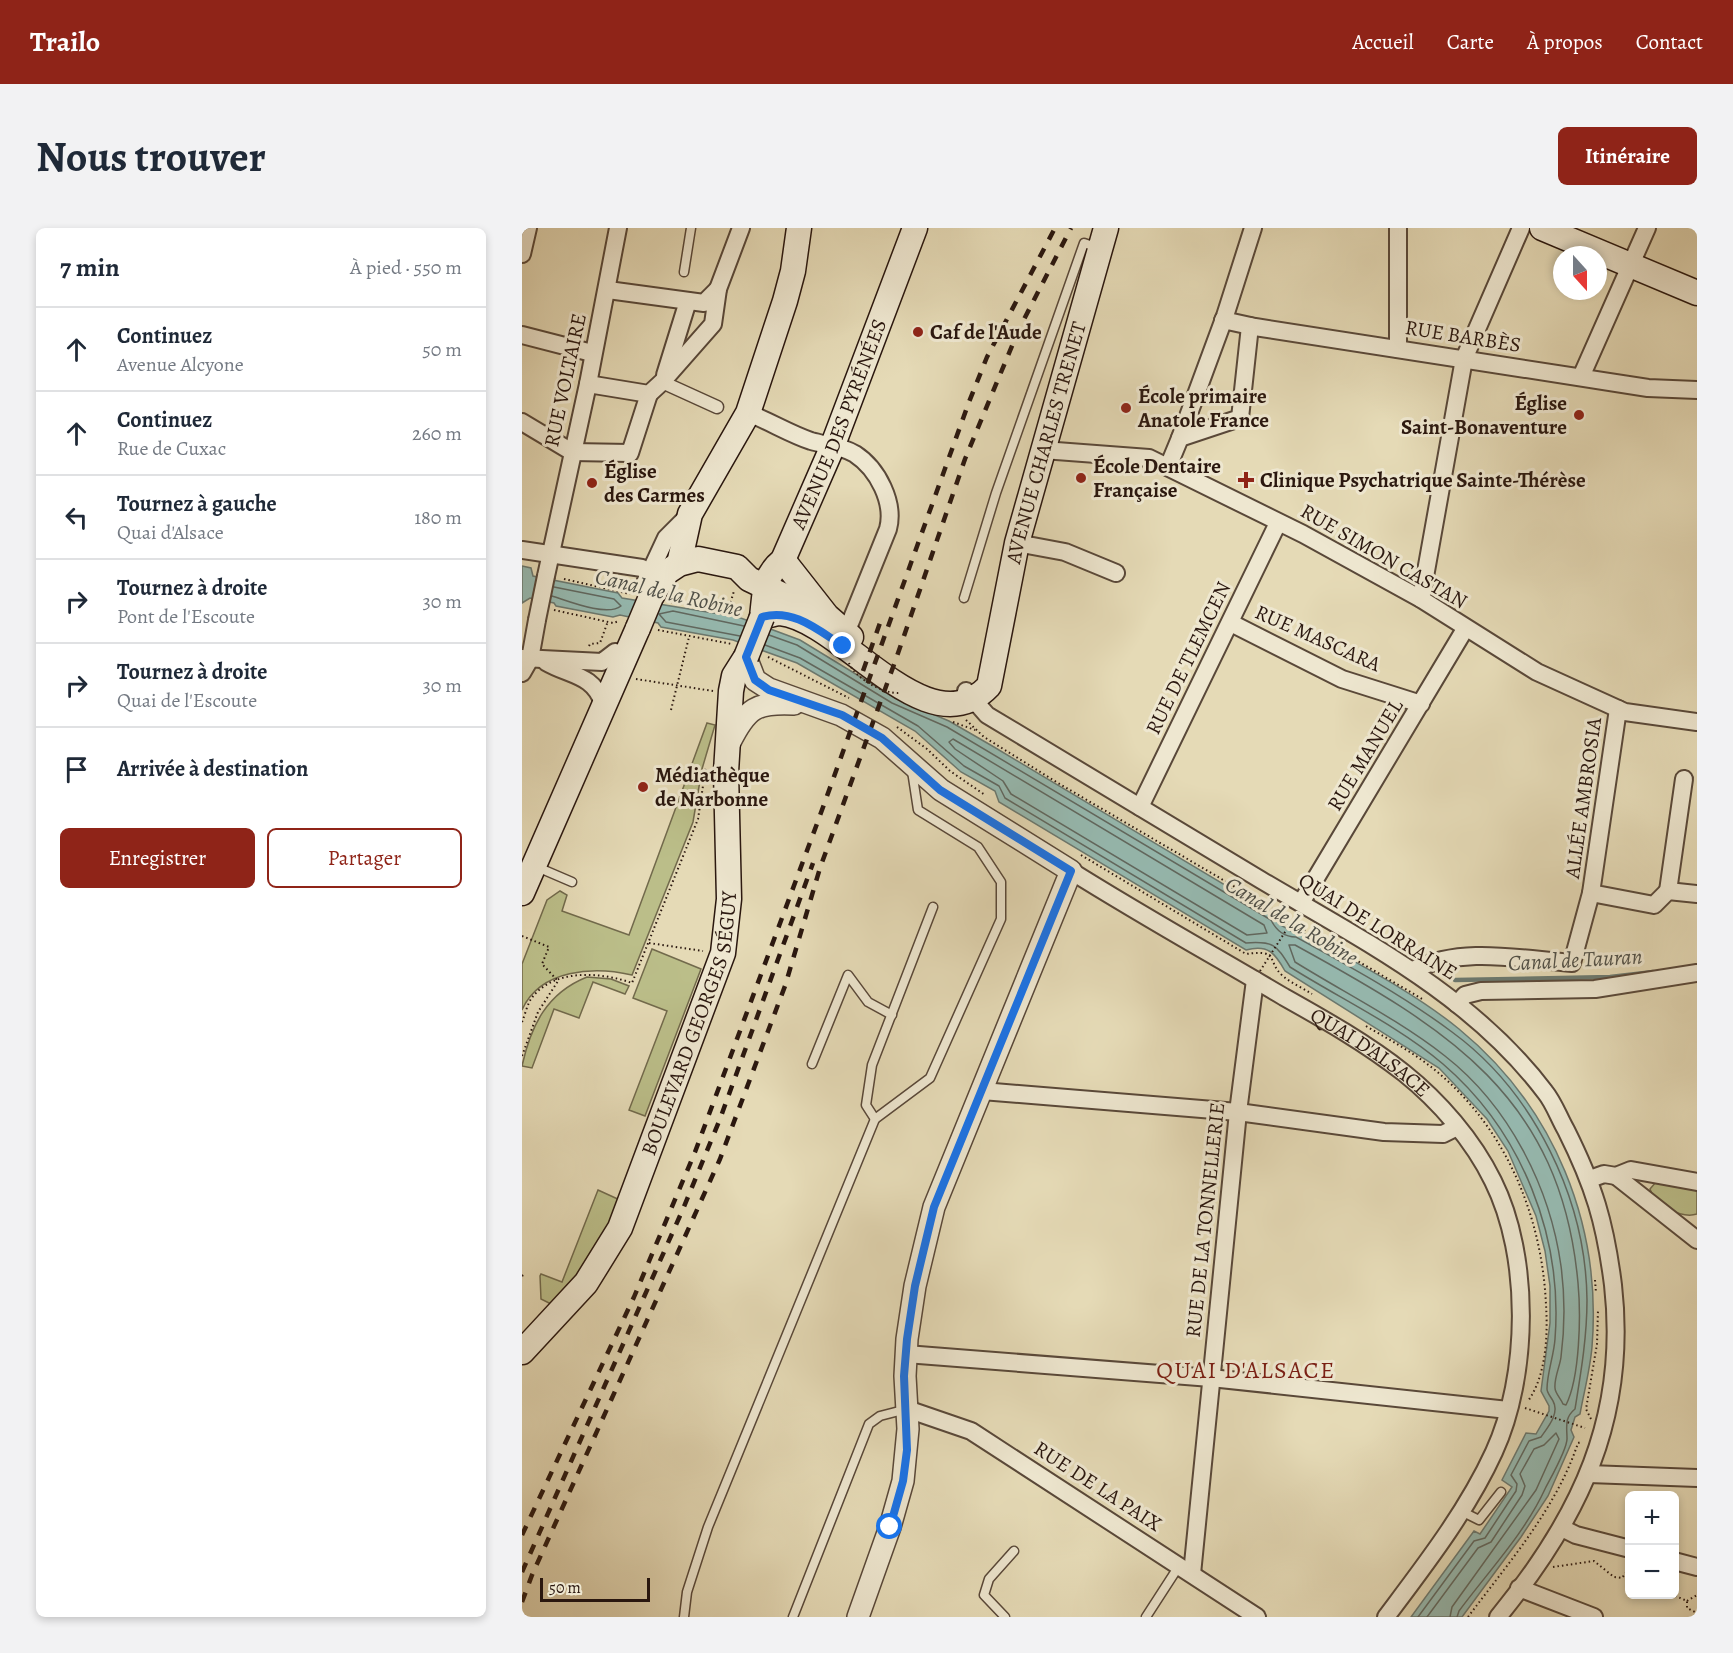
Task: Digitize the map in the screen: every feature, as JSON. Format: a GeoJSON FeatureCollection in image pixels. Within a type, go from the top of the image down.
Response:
{"type":"FeatureCollection","features":[{"type":"Feature","properties":{"kind":"main road"},"geometry":{"type":"LineString","coordinates":[[679,564],[690,514],[748,413],[785,301],[793,271],[799,228]]}},
{"type":"Feature","properties":{"kind":"main road","name":"AVENUE DES PYRÉNÉES"},"geometry":{"type":"LineString","coordinates":[[746,657],[755,618],[757,583],[783,560],[832,444],[915,228]]}},
{"type":"Feature","properties":{"kind":"main road"},"geometry":{"type":"LineString","coordinates":[[1542,228],[1697,293]]}},
{"type":"Feature","properties":{"kind":"main road","name":"AVENUE CHARLES TRENET"},"geometry":{"type":"LineString","coordinates":[[968,694],[994,658],[1017,543],[1103,238]]}},
{"type":"Feature","properties":{"kind":"main road"},"geometry":{"type":"LineString","coordinates":[[526,882],[616,676],[649,592],[667,572],[679,564],[698,559],[737,567],[757,583],[827,616]]}},
{"type":"Feature","properties":{"kind":"main road"},"geometry":{"type":"LineString","coordinates":[[783,560],[827,616],[901,674],[917,683],[968,694]]}},
{"type":"Feature","properties":{"kind":"main road"},"geometry":{"type":"LineString","coordinates":[[755,618],[777,613],[812,625],[895,684],[915,694],[948,703],[968,694]]}},
{"type":"Feature","properties":{"kind":"main road","name":"BOULEVARD GEORGES SÉGUY"},"geometry":{"type":"LineString","coordinates":[[522,1352],[586,1283],[620,1228],[723,953],[729,899],[726,771],[730,742],[731,691],[734,676],[746,657]]}},
{"type":"Feature","properties":{"kind":"street"},"geometry":{"type":"LineString","coordinates":[[522,254],[528,228]]}},
{"type":"Feature","properties":{"kind":"street","name":"RUE VOLTAIRE"},"geometry":{"type":"LineString","coordinates":[[540,614],[550,556],[556,541],[572,452],[588,384],[592,353],[608,290],[618,228]]}},
{"type":"Feature","properties":{"kind":"street"},"geometry":{"type":"LineString","coordinates":[[522,422],[572,452],[630,453],[649,393],[662,382],[713,324],[718,289],[741,228]]}},
{"type":"Feature","properties":{"kind":"street"},"geometry":{"type":"LineString","coordinates":[[1168,467],[1223,320],[1253,228]]}},
{"type":"Feature","properties":{"kind":"street"},"geometry":{"type":"LineString","coordinates":[[1398,228],[1398,349]]}},
{"type":"Feature","properties":{"kind":"street"},"geometry":{"type":"LineString","coordinates":[[1421,600],[1464,359],[1521,228]]}},
{"type":"Feature","properties":{"kind":"street"},"geometry":{"type":"LineString","coordinates":[[1581,377],[1647,228]]}},
{"type":"Feature","properties":{"kind":"street"},"geometry":{"type":"LineString","coordinates":[[608,290],[704,303],[718,289]]}},
{"type":"Feature","properties":{"kind":"street"},"geometry":{"type":"LineString","coordinates":[[662,382],[688,301]]}},
{"type":"Feature","properties":{"kind":"street","name":"RUE BARBÈS"},"geometry":{"type":"LineString","coordinates":[[1223,320],[1648,388],[1697,390]]}},
{"type":"Feature","properties":{"kind":"street"},"geometry":{"type":"LineString","coordinates":[[1180,438],[1240,418],[1251,326]]}},
{"type":"Feature","properties":{"kind":"street"},"geometry":{"type":"LineString","coordinates":[[522,335],[592,353]]}},
{"type":"Feature","properties":{"kind":"street"},"geometry":{"type":"LineString","coordinates":[[662,382],[717,407]]}},
{"type":"Feature","properties":{"kind":"street"},"geometry":{"type":"LineString","coordinates":[[588,384],[649,393]]}},
{"type":"Feature","properties":{"kind":"street"},"geometry":{"type":"LineString","coordinates":[[748,413],[811,441],[832,444],[854,453],[867,466],[890,503],[891,516],[846,633]]}},
{"type":"Feature","properties":{"kind":"street","name":"RUE SIMON CASTAN"},"geometry":{"type":"LineString","coordinates":[[1043,450],[1149,458],[1303,534],[1421,600],[1537,672],[1625,712],[1697,722]]}},
{"type":"Feature","properties":{"kind":"street"},"geometry":{"type":"LineString","coordinates":[[649,592],[666,538],[690,514]]}},
{"type":"Feature","properties":{"kind":"street","name":"RUE DE TLEMCEN"},"geometry":{"type":"LineString","coordinates":[[1140,807],[1275,529]]}},
{"type":"Feature","properties":{"kind":"street"},"geometry":{"type":"LineString","coordinates":[[1017,543],[1065,552],[1116,573]]}},
{"type":"Feature","properties":{"kind":"street"},"geometry":{"type":"LineString","coordinates":[[522,550],[642,568],[649,592]]}},
{"type":"Feature","properties":{"kind":"street"},"geometry":{"type":"LineString","coordinates":[[529,662],[540,614]]}},
{"type":"Feature","properties":{"kind":"street","name":"RUE MASCARA"},"geometry":{"type":"LineString","coordinates":[[1231,623],[1342,679],[1421,704]]}},
{"type":"Feature","properties":{"kind":"street"},"geometry":{"type":"LineString","coordinates":[[529,662],[556,658],[602,662],[615,652],[635,625]]}},
{"type":"Feature","properties":{"kind":"street","name":"RUE MANUEL"},"geometry":{"type":"LineString","coordinates":[[1298,910],[1465,629]]}},
{"type":"Feature","properties":{"kind":"street"},"geometry":{"type":"LineString","coordinates":[[603,703],[606,676],[615,652]]}},
{"type":"Feature","properties":{"kind":"street","name":"QUAI D'ALSACE"},"geometry":{"type":"LineString","coordinates":[[746,657],[755,680],[769,690],[842,715],[882,738],[940,790],[1075,863],[1356,1038],[1405,1074],[1443,1109],[1475,1150],[1494,1182],[1506,1216],[1516,1261],[1520,1307],[1516,1409],[1460,1511],[1386,1617]]}},
{"type":"Feature","properties":{"kind":"street"},"geometry":{"type":"LineString","coordinates":[[529,662],[589,681],[598,690],[603,703]]}},
{"type":"Feature","properties":{"kind":"street","name":"QUAI DE LORRAINE"},"geometry":{"type":"LineString","coordinates":[[968,694],[987,715],[1140,807],[1298,910],[1413,970],[1493,1033],[1547,1093],[1590,1179],[1608,1242],[1617,1323],[1611,1392],[1605,1425],[1589,1474],[1562,1528],[1498,1617]]}},
{"type":"Feature","properties":{"kind":"street","name":"QUAI D'ALSACE"},"geometry":{"type":"LineString","coordinates":[[730,742],[741,720],[755,707],[773,703],[815,705]]}},
{"type":"Feature","properties":{"kind":"street","name":"ALLÉE AMBROSIA"},"geometry":{"type":"LineString","coordinates":[[1413,970],[1425,964],[1464,954],[1572,963],[1591,893],[1618,709]]}},
{"type":"Feature","properties":{"kind":"street"},"geometry":{"type":"LineString","coordinates":[[1684,779],[1668,891],[1697,894]]}},
{"type":"Feature","properties":{"kind":"street"},"geometry":{"type":"LineString","coordinates":[[858,1617],[890,1527],[903,1481],[907,1450],[906,1354],[915,1286],[934,1207],[1075,863]]}},
{"type":"Feature","properties":{"kind":"street","name":"ALLÉE AMBROSIA"},"geometry":{"type":"LineString","coordinates":[[1591,893],[1654,905],[1668,891]]}},
{"type":"Feature","properties":{"kind":"street"},"geometry":{"type":"LineString","coordinates":[[1457,1004],[1465,995],[1481,991],[1595,988],[1697,974]]}},
{"type":"Feature","properties":{"kind":"street","name":"RUE DE LA TONNELLERIE"},"geometry":{"type":"LineString","coordinates":[[1186,1570],[1211,1378],[1238,1112],[1258,976]]}},
{"type":"Feature","properties":{"kind":"street"},"geometry":{"type":"LineString","coordinates":[[981,1094],[1238,1112],[1424,1135],[1443,1134],[1457,1128]]}},
{"type":"Feature","properties":{"kind":"street"},"geometry":{"type":"LineString","coordinates":[[1616,1176],[1631,1170],[1697,1182]]}},
{"type":"Feature","properties":{"kind":"street"},"geometry":{"type":"LineString","coordinates":[[1642,1196],[1646,1183],[1657,1173]]}},
{"type":"Feature","properties":{"kind":"street"},"geometry":{"type":"LineString","coordinates":[[1590,1179],[1604,1174],[1616,1176],[1697,1239]]}},
{"type":"Feature","properties":{"kind":"street"},"geometry":{"type":"LineString","coordinates":[[1664,1214],[1680,1222],[1697,1222]]}},
{"type":"Feature","properties":{"kind":"street"},"geometry":{"type":"LineString","coordinates":[[906,1354],[1211,1378],[1516,1409]]}},
{"type":"Feature","properties":{"kind":"street","name":"RUE DE LA PAIX"},"geometry":{"type":"LineString","coordinates":[[907,1409],[971,1431],[1257,1617]]}},
{"type":"Feature","properties":{"kind":"street"},"geometry":{"type":"LineString","coordinates":[[1589,1474],[1697,1478]]}},
{"type":"Feature","properties":{"kind":"street"},"geometry":{"type":"LineString","coordinates":[[1562,1528],[1576,1535],[1625,1549]]}},
{"type":"Feature","properties":{"kind":"street"},"geometry":{"type":"LineString","coordinates":[[1679,1563],[1697,1568]]}},
{"type":"Feature","properties":{"kind":"street"},"geometry":{"type":"LineString","coordinates":[[1519,1588],[1594,1617]]}},
{"type":"Feature","properties":{"kind":"lane"},"geometry":{"type":"LineString","coordinates":[[684,272],[691,228]]}},
{"type":"Feature","properties":{"kind":"lane"},"geometry":{"type":"LineString","coordinates":[[964,598],[996,493],[1084,243],[1103,238]]}},
{"type":"Feature","properties":{"kind":"lane"},"geometry":{"type":"LineString","coordinates":[[684,1617],[687,1592],[708,1527],[875,1119],[930,1078],[1000,919],[1001,882],[978,847],[918,810],[911,764]]}},
{"type":"Feature","properties":{"kind":"lane"},"geometry":{"type":"LineString","coordinates":[[526,882],[572,882]]}},
{"type":"Feature","properties":{"kind":"lane"},"geometry":{"type":"LineString","coordinates":[[875,1119],[866,1105],[872,1065],[933,907]]}},
{"type":"Feature","properties":{"kind":"lane"},"geometry":{"type":"LineString","coordinates":[[812,1064],[848,975],[868,1002],[892,1015]]}},
{"type":"Feature","properties":{"kind":"lane"},"geometry":{"type":"LineString","coordinates":[[793,1617],[869,1424],[880,1416],[907,1409]]}},
{"type":"Feature","properties":{"kind":"lane"},"geometry":{"type":"LineString","coordinates":[[1460,1511],[1479,1520],[1501,1492]]}},
{"type":"Feature","properties":{"kind":"lane"},"geometry":{"type":"LineString","coordinates":[[1005,1617],[984,1594],[989,1579],[1014,1551]]}},
{"type":"Feature","properties":{"kind":"lane"},"geometry":{"type":"LineString","coordinates":[[1146,1617],[1186,1570]]}},
{"type":"Feature","properties":{"kind":"path"},"geometry":{"type":"LineString","coordinates":[[564,579],[649,592],[755,618]]}},
{"type":"Feature","properties":{"kind":"path"},"geometry":{"type":"LineString","coordinates":[[728,611],[732,601]]}},
{"type":"Feature","properties":{"kind":"path"},"geometry":{"type":"LineString","coordinates":[[540,614],[635,625],[690,637],[671,710]]}},
{"type":"Feature","properties":{"kind":"path"},"geometry":{"type":"LineString","coordinates":[[590,644],[600,643],[608,621]]}},
{"type":"Feature","properties":{"kind":"path"},"geometry":{"type":"LineString","coordinates":[[849,663],[852,671],[890,693],[899,693]]}},
{"type":"Feature","properties":{"kind":"path"},"geometry":{"type":"LineString","coordinates":[[849,669],[898,698]]}},
{"type":"Feature","properties":{"kind":"path"},"geometry":{"type":"LineString","coordinates":[[616,676],[678,687],[731,691]]}},
{"type":"Feature","properties":{"kind":"path"},"geometry":{"type":"LineString","coordinates":[[945,718],[978,730],[984,737],[1058,783],[1276,911],[1282,922],[1292,927],[1298,926],[1432,1005]]}},
{"type":"Feature","properties":{"kind":"path"},"geometry":{"type":"LineString","coordinates":[[522,1022],[531,999],[544,988],[558,981],[586,973],[611,976],[632,983],[698,819],[706,765]]}},
{"type":"Feature","properties":{"kind":"path"},"geometry":{"type":"LineString","coordinates":[[982,792],[990,799]]}},
{"type":"Feature","properties":{"kind":"path"},"geometry":{"type":"LineString","coordinates":[[1075,863],[1246,954],[1262,952],[1274,958],[1281,975],[1319,998]]}},
{"type":"Feature","properties":{"kind":"path"},"geometry":{"type":"LineString","coordinates":[[1258,976],[1298,910]]}},
{"type":"Feature","properties":{"kind":"path"},"geometry":{"type":"LineString","coordinates":[[522,936],[549,947],[542,964],[558,981]]}},
{"type":"Feature","properties":{"kind":"path"},"geometry":{"type":"LineString","coordinates":[[649,943],[723,953]]}},
{"type":"Feature","properties":{"kind":"path"},"geometry":{"type":"LineString","coordinates":[[522,1056],[538,1012],[558,981]]}},
{"type":"Feature","properties":{"kind":"path"},"geometry":{"type":"LineString","coordinates":[[1358,1021],[1413,1054],[1459,1093],[1484,1121],[1520,1182],[1541,1252],[1547,1322],[1538,1389],[1516,1409]]}},
{"type":"Feature","properties":{"kind":"path"},"geometry":{"type":"LineString","coordinates":[[1594,1272],[1597,1295]]}},
{"type":"Feature","properties":{"kind":"path"},"geometry":{"type":"LineString","coordinates":[[1595,1424],[1588,1417],[1586,1409],[1597,1344],[1598,1306]]}},
{"type":"Feature","properties":{"kind":"path"},"geometry":{"type":"LineString","coordinates":[[1528,1408],[1589,1430]]}},
{"type":"Feature","properties":{"kind":"path"},"geometry":{"type":"LineString","coordinates":[[1468,1617],[1540,1519],[1554,1496],[1578,1443],[1584,1442]]}},
{"type":"Feature","properties":{"kind":"path"},"geometry":{"type":"LineString","coordinates":[[1584,1561],[1585,1557]]}},
{"type":"Feature","properties":{"kind":"path"},"geometry":{"type":"LineString","coordinates":[[1538,1561],[1547,1566],[1594,1561],[1614,1577],[1622,1578],[1625,1573]]}},
{"type":"Feature","properties":{"kind":"path"},"geometry":{"type":"LineString","coordinates":[[1687,1601],[1697,1595]]}},
{"type":"Feature","properties":{"kind":"path"},"geometry":{"type":"LineString","coordinates":[[1679,1598],[1687,1601]]}},
{"type":"Feature","properties":{"kind":"path"},"geometry":{"type":"LineString","coordinates":[[1687,1601],[1687,1608],[1697,1614]]}},
{"type":"Feature","properties":{"kind":"green space"},"geometry":{"type":"Polygon","coordinates":[[[707,723],[715,725],[702,769],[693,822],[632,975],[601,971],[570,974],[541,986],[530,996],[522,1010],[522,964],[547,900],[560,891],[567,895],[562,911],[629,935],[707,723]]]}},
{"type":"Feature","properties":{"kind":"green space"},"geometry":{"type":"Polygon","coordinates":[[[652,949],[701,969],[645,1116],[629,1110],[667,1011],[633,998],[652,949]]]}},
{"type":"Feature","properties":{"kind":"green space"},"geometry":{"type":"Polygon","coordinates":[[[587,977],[611,979],[629,986],[625,994],[593,982],[579,1018],[554,1009],[532,1068],[522,1066],[530,1037],[551,1001],[573,984],[587,977]]]}},
{"type":"Feature","properties":{"kind":"green space"},"geometry":{"type":"Polygon","coordinates":[[[1656,1182],[1697,1188],[1697,1214],[1677,1213],[1663,1205],[1650,1189],[1656,1182]]]}},
{"type":"Feature","properties":{"kind":"green space"},"geometry":{"type":"Polygon","coordinates":[[[598,1190],[622,1201],[606,1238],[555,1306],[541,1299],[540,1276],[541,1274],[562,1282],[598,1190]]]}},
{"type":"Feature","properties":{"kind":"water"},"geometry":{"type":"Polygon","coordinates":[[[522,566],[531,568],[533,576],[618,593],[622,598],[738,617],[800,640],[895,698],[949,721],[994,747],[1277,916],[1279,924],[1291,931],[1296,929],[1400,988],[1440,1014],[1492,1060],[1521,1094],[1545,1131],[1565,1171],[1579,1213],[1589,1256],[1593,1301],[1592,1347],[1580,1414],[1575,1417],[1571,1430],[1574,1437],[1548,1496],[1462,1617],[1411,1617],[1474,1531],[1480,1534],[1512,1487],[1502,1480],[1526,1433],[1536,1434],[1549,1411],[1549,1406],[1541,1391],[1550,1323],[1550,1286],[1545,1251],[1536,1216],[1508,1151],[1487,1119],[1439,1068],[1285,971],[1278,959],[1270,952],[1260,948],[1246,950],[999,802],[995,791],[961,772],[915,731],[797,663],[733,640],[661,627],[658,623],[556,606],[554,603],[530,598],[522,603],[522,566]]]}},
{"type":"Feature","properties":{"kind":"waterway","name":"Canal de Tauran"},"geometry":{"type":"LineString","coordinates":[[1455,980],[1610,977],[1653,972]]}},
{"type":"Feature","properties":{"kind":"railway"},"geometry":{"type":"LineString","coordinates":[[522,1535],[634,1297],[695,1152],[818,821],[969,402],[987,357],[1055,228]]}},
{"type":"Feature","properties":{"kind":"railway"},"geometry":{"type":"LineString","coordinates":[[522,1602],[532,1575],[720,1159],[785,986],[820,868],[965,459],[1019,329],[1071,228]]}},
{"type":"Feature","properties":{"kind":"railway"},"geometry":{"type":"LineString","coordinates":[[863,671],[880,623]]}},
{"type":"Feature","properties":{"kind":"railway"},"geometry":{"type":"LineString","coordinates":[[522,1572],[683,1209],[720,1119],[813,863]]}},
{"type":"Feature","properties":{"kind":"place","name":"Caf de l'Aude"},"geometry":{"type":"Point","coordinates":[918,332]}},
{"type":"Feature","properties":{"kind":"place","name":"École primaire Anatole France"},"geometry":{"type":"Point","coordinates":[1126,408]}},
{"type":"Feature","properties":{"kind":"place","name":"Église Saint-Bonaventure"},"geometry":{"type":"Point","coordinates":[1579,415]}},
{"type":"Feature","properties":{"kind":"place","name":"École Dentaire Française"},"geometry":{"type":"Point","coordinates":[1081,478]}},
{"type":"Feature","properties":{"kind":"place","name":"Clinique Psychatrique Sainte-Thérèse"},"geometry":{"type":"Point","coordinates":[1246,480]}},
{"type":"Feature","properties":{"kind":"place","name":"Église des Carmes"},"geometry":{"type":"Point","coordinates":[592,483]}},
{"type":"Feature","properties":{"kind":"place","name":"Médiathèque de Narbonne"},"geometry":{"type":"Point","coordinates":[643,787]}},
{"type":"Feature","properties":{"kind":"district","name":"QUAI D'ALSACE"},"geometry":{"type":"Point","coordinates":[1246,1370]}},
{"type":"Feature","properties":{"kind":"route"},"geometry":{"type":"LineString","coordinates":[[843,646],[812,625],[777,613],[762,617],[746,657],[755,680],[769,690],[842,715],[882,738],[940,790],[1071,871],[934,1207],[915,1286],[907,1339],[904,1376],[908,1429],[907,1450],[903,1481],[890,1527]]}},
{"type":"Feature","properties":{"kind":"water label","name":"Canal de la Robine"},"geometry":{"type":"Point","coordinates":[669,592]}},
{"type":"Feature","properties":{"kind":"water label","name":"Canal de la Robine"},"geometry":{"type":"Point","coordinates":[1292,920]}}]}
